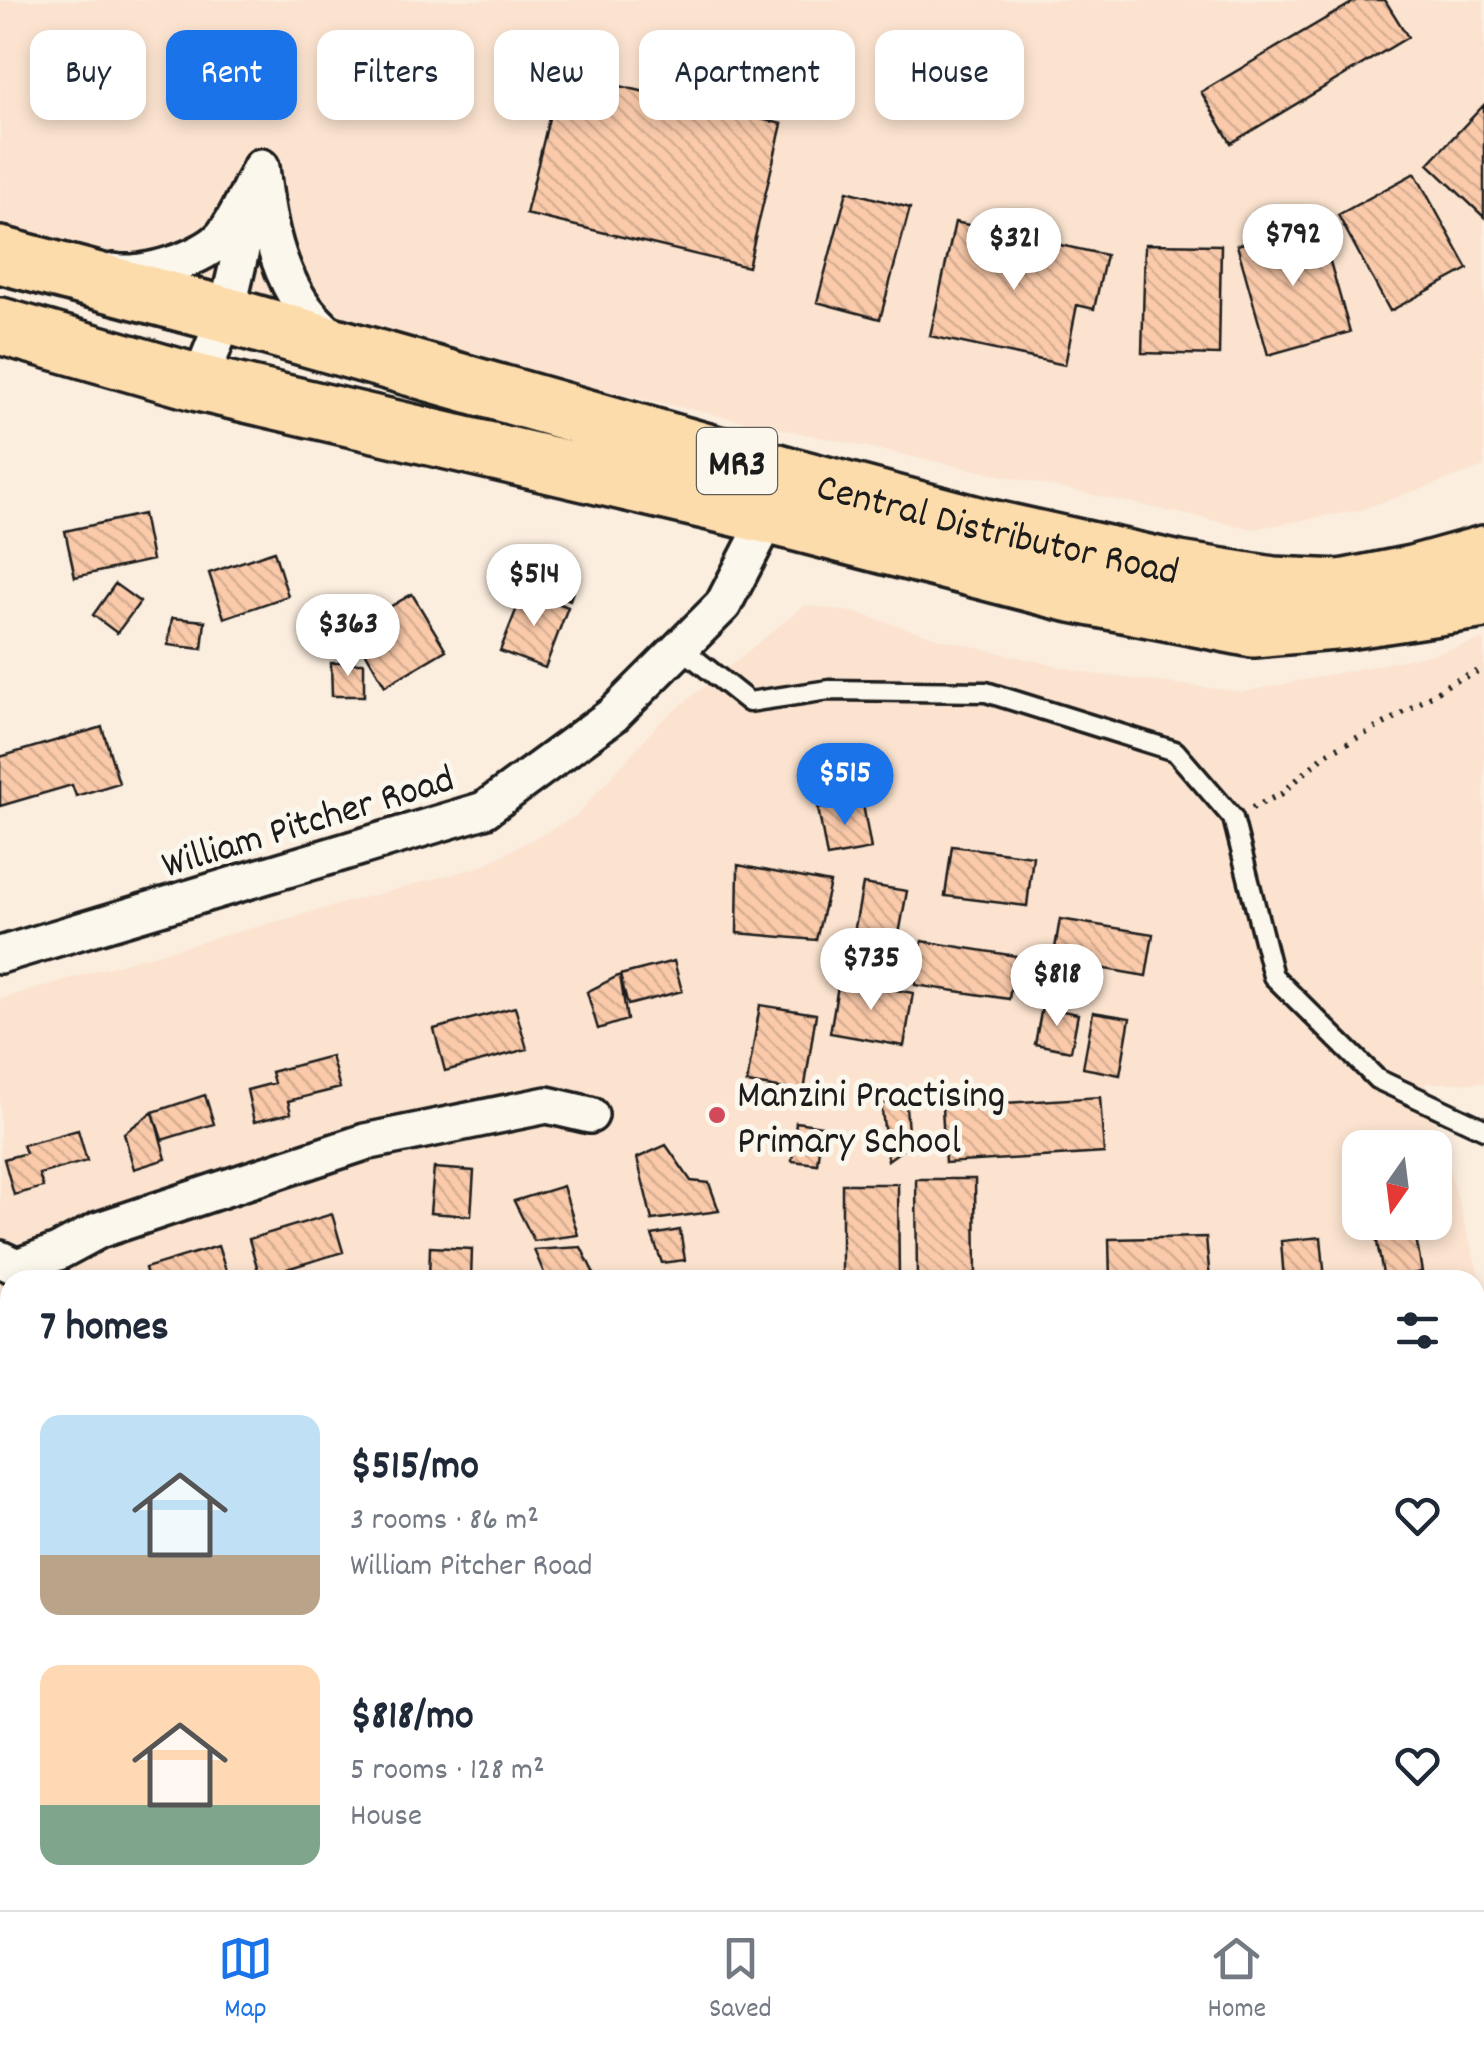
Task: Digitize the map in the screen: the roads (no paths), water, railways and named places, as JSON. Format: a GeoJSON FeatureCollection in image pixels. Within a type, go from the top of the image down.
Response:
{"type":"FeatureCollection","features":[{"type":"Feature","properties":{"kind":"highway","name":"Central Distributor Road"},"geometry":{"type":"LineString","coordinates":[[0,252],[344,349],[1066,592],[1253,629],[1484,600]]}},
{"type":"Feature","properties":{"kind":"highway","name":"Central Distributor Road"},"geometry":{"type":"LineString","coordinates":[[0,326],[199,383],[779,495],[981,526],[1179,570],[1273,585],[1341,588],[1484,554]]}},
{"type":"Feature","properties":{"kind":"street"},"geometry":{"type":"LineString","coordinates":[[0,252],[124,274],[164,269],[220,239],[261,166]]}},
{"type":"Feature","properties":{"kind":"street"},"geometry":{"type":"LineString","coordinates":[[199,383],[226,316],[261,166]]}},
{"type":"Feature","properties":{"kind":"street"},"geometry":{"type":"LineString","coordinates":[[261,166],[266,212],[279,257],[297,297],[344,349]]}},
{"type":"Feature","properties":{"kind":"street","name":"William Pitcher Road"},"geometry":{"type":"LineString","coordinates":[[0,955],[484,810],[613,715],[723,604],[779,495]]}},
{"type":"Feature","properties":{"kind":"street"},"geometry":{"type":"LineString","coordinates":[[0,1259],[17,1267],[58,1252],[99,1230],[365,1142],[547,1105],[590,1116]]}},
{"type":"Feature","properties":{"kind":"lane"},"geometry":{"type":"LineString","coordinates":[[680,647],[749,702],[829,690],[986,692],[1175,752],[1233,818],[1273,976],[1376,1079],[1484,1129]]}},
{"type":"Feature","properties":{"kind":"place","name":"Manzini Practising Primary School"},"geometry":{"type":"Point","coordinates":[717,1115]}}]}
